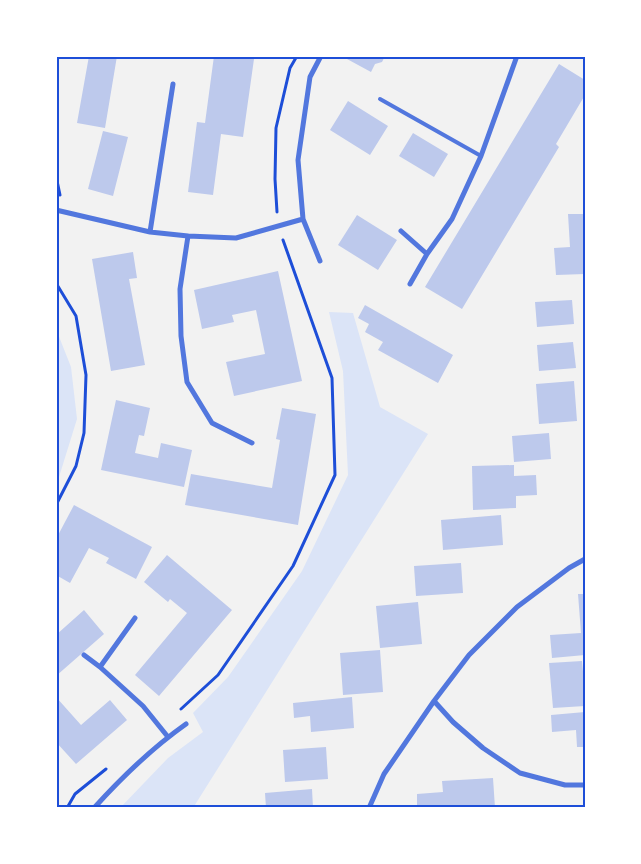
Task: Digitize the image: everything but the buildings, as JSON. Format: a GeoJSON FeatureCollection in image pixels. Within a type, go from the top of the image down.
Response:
{"type":"FeatureCollection","features":[{"type":"Feature","properties":{"kind":"street"},"geometry":{"type":"LineString","coordinates":[[320,261],[303,219],[298,160],[310,77],[321,56]]}},
{"type":"Feature","properties":{"kind":"street"},"geometry":{"type":"LineString","coordinates":[[410,284],[427,254],[452,218],[481,156],[517,56]]}},
{"type":"Feature","properties":{"kind":"street"},"geometry":{"type":"LineString","coordinates":[[150,232],[173,84]]}},
{"type":"Feature","properties":{"kind":"street"},"geometry":{"type":"LineString","coordinates":[[56,210],[150,232],[236,238],[303,219]]}},
{"type":"Feature","properties":{"kind":"street"},"geometry":{"type":"LineString","coordinates":[[401,231],[427,254]]}},
{"type":"Feature","properties":{"kind":"street"},"geometry":{"type":"LineString","coordinates":[[188,236],[180,289],[181,336],[187,382],[212,423],[252,443]]}},
{"type":"Feature","properties":{"kind":"street"},"geometry":{"type":"LineString","coordinates":[[369,808],[384,774],[434,701],[469,655],[517,607],[569,568],[585,559]]}},
{"type":"Feature","properties":{"kind":"street"},"geometry":{"type":"LineString","coordinates":[[100,667],[135,618]]}},
{"type":"Feature","properties":{"kind":"street"},"geometry":{"type":"LineString","coordinates":[[84,655],[143,706],[168,737]]}},
{"type":"Feature","properties":{"kind":"street"},"geometry":{"type":"LineString","coordinates":[[434,701],[453,722],[482,748],[520,773],[564,785],[585,786]]}},
{"type":"Feature","properties":{"kind":"street"},"geometry":{"type":"LineString","coordinates":[[94,808],[121,778],[168,737],[186,724]]}},
{"type":"Feature","properties":{"kind":"lane"},"geometry":{"type":"LineString","coordinates":[[380,99],[481,156]]}},
{"type":"Feature","properties":{"kind":"path"},"geometry":{"type":"LineString","coordinates":[[160,728],[218,675],[293,566],[335,475],[332,378],[278,226],[275,179],[276,128],[290,68],[297,56]]}},
{"type":"Feature","properties":{"kind":"path"},"geometry":{"type":"LineString","coordinates":[[56,283],[76,316],[86,375],[84,433],[76,466],[56,504]]}},
{"type":"Feature","properties":{"kind":"path"},"geometry":{"type":"LineString","coordinates":[[67,808],[75,794],[112,765]]}},
{"type":"Feature","properties":{"kind":"shaded area"},"geometry":{"type":"Polygon","coordinates":[[[329,312],[353,313],[380,407],[428,434],[193,808],[120,808],[168,758],[203,732],[193,713],[228,677],[302,571],[348,475],[343,371],[329,312]]]}},
{"type":"Feature","properties":{"kind":"shaded area"},"geometry":{"type":"Polygon","coordinates":[[[56,329],[71,367],[77,419],[59,477],[56,481],[56,329]]]}}]}
